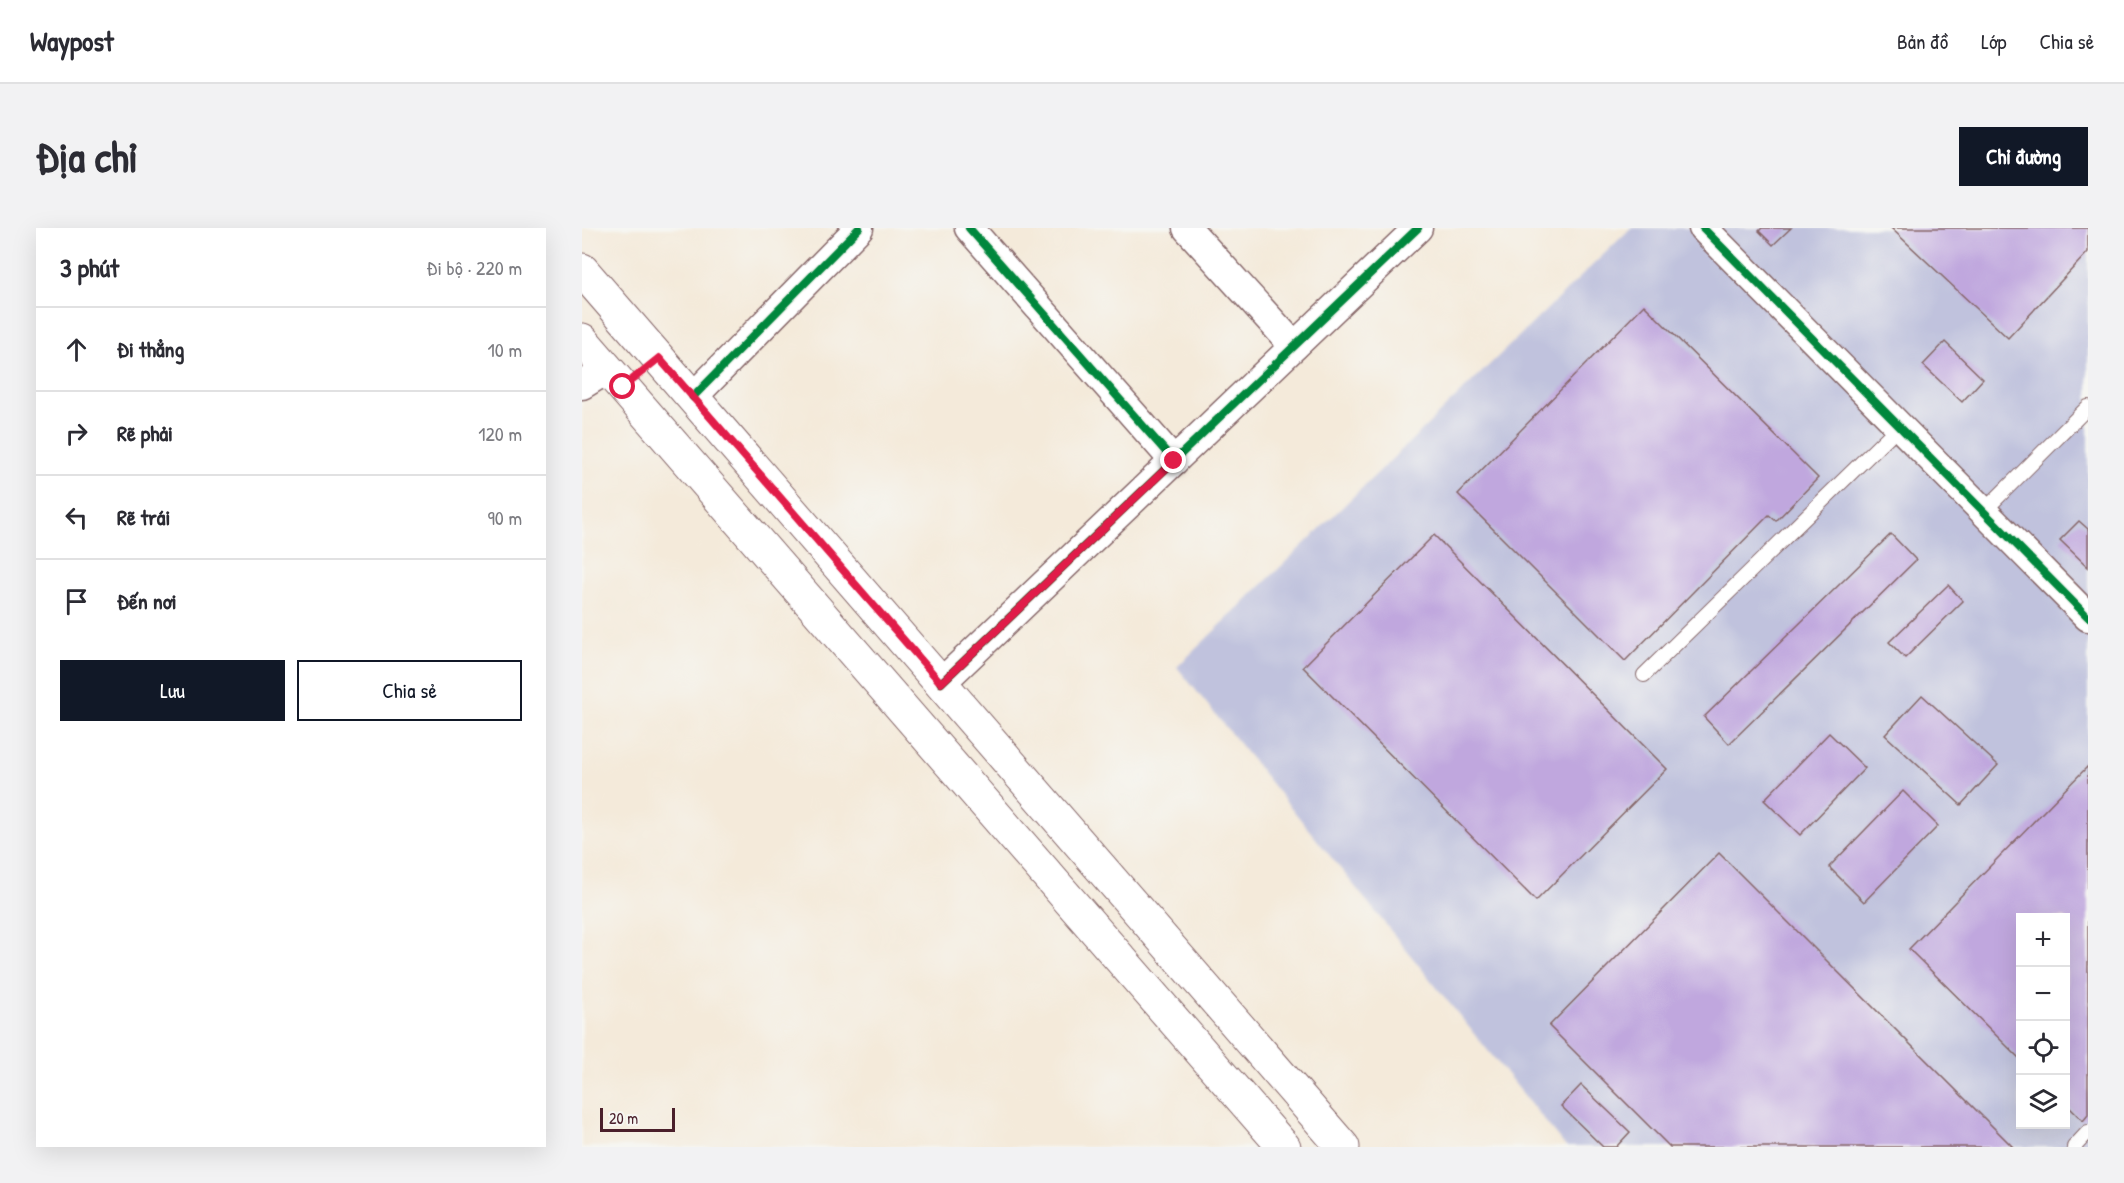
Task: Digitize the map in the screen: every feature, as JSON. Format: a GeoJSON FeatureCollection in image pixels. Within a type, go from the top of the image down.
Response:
{"type":"FeatureCollection","features":[{"type":"Feature","properties":{"kind":"main road"},"geometry":{"type":"LineString","coordinates":[[582,270],[1342,1147]]}},
{"type":"Feature","properties":{"kind":"main road"},"geometry":{"type":"LineString","coordinates":[[582,340],[604,381],[1284,1147]]}},
{"type":"Feature","properties":{"kind":"main road"},"geometry":{"type":"LineString","coordinates":[[604,381],[659,358]]}},
{"type":"Feature","properties":{"kind":"street"},"geometry":{"type":"LineString","coordinates":[[969,228],[1174,461]]}},
{"type":"Feature","properties":{"kind":"street"},"geometry":{"type":"LineString","coordinates":[[1187,228],[1294,346]]}},
{"type":"Feature","properties":{"kind":"street"},"geometry":{"type":"LineString","coordinates":[[1703,228],[2088,617]]}},
{"type":"Feature","properties":{"kind":"street"},"geometry":{"type":"LineString","coordinates":[[693,397],[857,229]]}},
{"type":"Feature","properties":{"kind":"street"},"geometry":{"type":"LineString","coordinates":[[941,683],[1294,346],[1406,232]]}},
{"type":"Feature","properties":{"kind":"lane"},"geometry":{"type":"LineString","coordinates":[[1983,512],[2088,407]]}},
{"type":"Feature","properties":{"kind":"lane"},"geometry":{"type":"LineString","coordinates":[[1644,675],[1899,426]]}},
{"type":"Feature","properties":{"kind":"lane"},"geometry":{"type":"LineString","coordinates":[[2074,1147],[2088,1132]]}},
{"type":"Feature","properties":{"kind":"shaded area"},"geometry":{"type":"Polygon","coordinates":[[[1631,228],[2088,228],[2088,1147],[1566,1147],[1177,667],[1631,228]]]}},
{"type":"Feature","properties":{"kind":"building"},"geometry":{"type":"Polygon","coordinates":[[[1762,228],[1791,228],[1773,245],[1759,231],[1762,228]]]}},
{"type":"Feature","properties":{"kind":"building"},"geometry":{"type":"Polygon","coordinates":[[[1891,228],[2088,228],[2088,252],[2008,338],[1891,228]]]}},
{"type":"Feature","properties":{"kind":"building"},"geometry":{"type":"Polygon","coordinates":[[[1644,305],[1818,478],[1776,521],[1769,515],[1625,661],[1458,494],[1644,305]]]}},
{"type":"Feature","properties":{"kind":"building"},"geometry":{"type":"Polygon","coordinates":[[[1945,342],[1983,379],[1962,402],[1923,365],[1945,342]]]}},
{"type":"Feature","properties":{"kind":"building"},"geometry":{"type":"Polygon","coordinates":[[[2079,521],[2088,529],[2088,567],[2060,540],[2079,521]]]}},
{"type":"Feature","properties":{"kind":"building"},"geometry":{"type":"Polygon","coordinates":[[[1891,534],[1916,560],[1729,744],[1704,717],[1891,534]]]}},
{"type":"Feature","properties":{"kind":"building"},"geometry":{"type":"Polygon","coordinates":[[[1434,535],[1667,769],[1536,901],[1303,667],[1434,535]]]}},
{"type":"Feature","properties":{"kind":"building"},"geometry":{"type":"Polygon","coordinates":[[[1948,585],[1963,601],[1905,658],[1889,642],[1948,585]]]}},
{"type":"Feature","properties":{"kind":"building"},"geometry":{"type":"Polygon","coordinates":[[[1922,695],[1998,765],[1961,805],[1885,735],[1922,695]]]}},
{"type":"Feature","properties":{"kind":"building"},"geometry":{"type":"Polygon","coordinates":[[[1829,733],[1865,768],[1800,835],[1764,800],[1829,733]]]}},
{"type":"Feature","properties":{"kind":"building"},"geometry":{"type":"Polygon","coordinates":[[[2088,766],[2088,1115],[2083,1121],[2070,1108],[2070,913],[2016,913],[2016,1055],[1909,949],[2088,766]]]}},
{"type":"Feature","properties":{"kind":"building"},"geometry":{"type":"Polygon","coordinates":[[[1903,791],[1938,826],[1864,902],[1829,867],[1903,791]]]}},
{"type":"Feature","properties":{"kind":"building"},"geometry":{"type":"Polygon","coordinates":[[[1719,853],[2013,1147],[1670,1147],[1549,1026],[1719,853]]]}},
{"type":"Feature","properties":{"kind":"building"},"geometry":{"type":"Polygon","coordinates":[[[1581,1085],[1630,1132],[1616,1147],[1603,1147],[1561,1106],[1581,1085]]]}},
{"type":"Feature","properties":{"kind":"cycle path"},"geometry":{"type":"LineString","coordinates":[[693,397],[859,228]]}},
{"type":"Feature","properties":{"kind":"cycle path"},"geometry":{"type":"LineString","coordinates":[[969,228],[1174,461]]}},
{"type":"Feature","properties":{"kind":"cycle path"},"geometry":{"type":"LineString","coordinates":[[941,683],[1418,228]]}},
{"type":"Feature","properties":{"kind":"cycle path"},"geometry":{"type":"LineString","coordinates":[[1703,228],[2088,617]]}},
{"type":"Feature","properties":{"kind":"route"},"geometry":{"type":"LineString","coordinates":[[623,387],[659,358],[941,683],[1174,461]]}}]}
